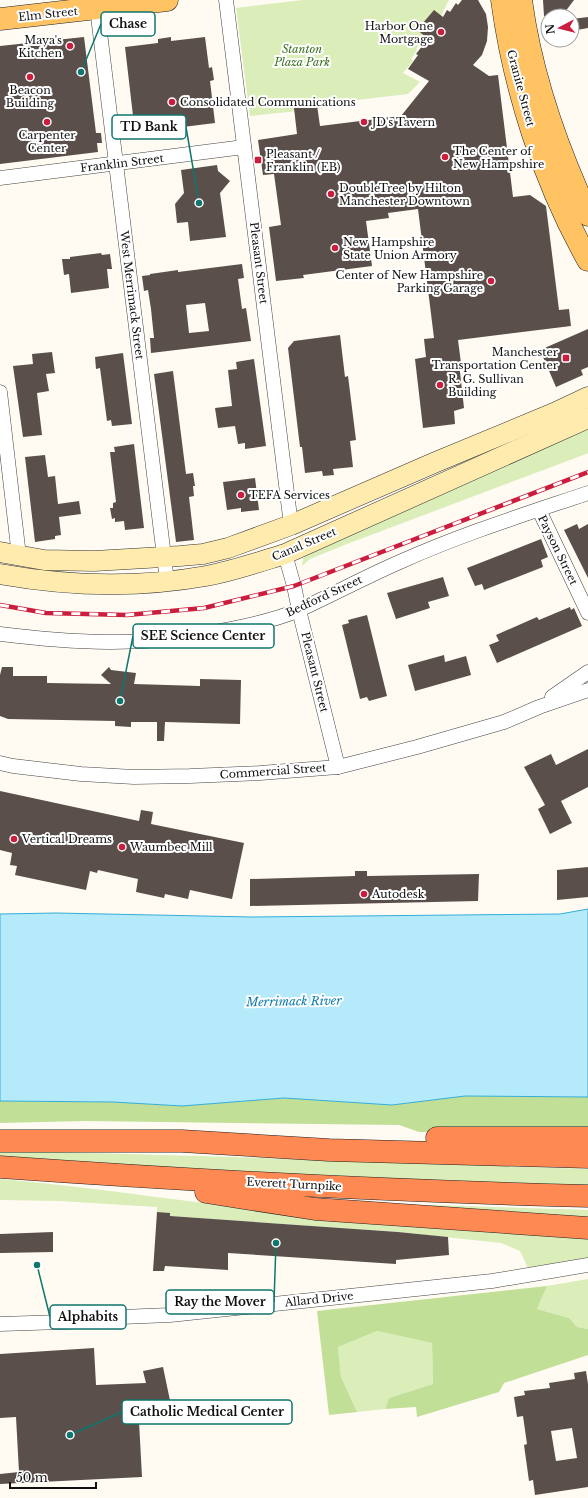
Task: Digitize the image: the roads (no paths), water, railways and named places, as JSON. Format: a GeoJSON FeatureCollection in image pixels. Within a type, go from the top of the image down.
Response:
{"type":"FeatureCollection","features":[{"type":"Feature","properties":{"kind":"highway"},"geometry":{"type":"LineString","coordinates":[[182,1141],[279,1135],[588,1138]]}},
{"type":"Feature","properties":{"kind":"highway"},"geometry":{"type":"LineString","coordinates":[[0,1141],[182,1141],[329,1150],[588,1157]]}},
{"type":"Feature","properties":{"kind":"highway","name":"Everett Turnpike"},"geometry":{"type":"LineString","coordinates":[[0,1167],[79,1173],[433,1192],[588,1196]]}},
{"type":"Feature","properties":{"kind":"highway"},"geometry":{"type":"LineString","coordinates":[[79,1173],[315,1209],[588,1228]]}},
{"type":"Feature","properties":{"kind":"main road","name":"Elm Street"},"geometry":{"type":"LineString","coordinates":[[0,19],[96,4],[167,0]]}},
{"type":"Feature","properties":{"kind":"main road","name":"Granite Street"},"geometry":{"type":"LineString","coordinates":[[502,0],[518,82],[528,118],[558,199],[588,260]]}},
{"type":"Feature","properties":{"kind":"main road","name":"Granite Street"},"geometry":{"type":"LineString","coordinates":[[521,0],[523,18],[534,69],[548,118],[570,176],[588,215]]}},
{"type":"Feature","properties":{"kind":"street","name":"Pleasant Street"},"geometry":{"type":"LineString","coordinates":[[226,0],[292,526]]}},
{"type":"Feature","properties":{"kind":"street","name":"West Merrimack Street"},"geometry":{"type":"LineString","coordinates":[[96,4],[167,581]]}},
{"type":"Feature","properties":{"kind":"street","name":"Franklin Street"},"geometry":{"type":"LineString","coordinates":[[0,178],[244,147]]}},
{"type":"Feature","properties":{"kind":"street"},"geometry":{"type":"LineString","coordinates":[[0,392],[19,556]]}},
{"type":"Feature","properties":{"kind":"street","name":"Canal Street"},"geometry":{"type":"LineString","coordinates":[[0,552],[44,560],[72,561],[203,554],[228,548],[292,526],[588,397]]}},
{"type":"Feature","properties":{"kind":"street","name":"Canal Street"},"geometry":{"type":"LineString","coordinates":[[0,574],[60,581],[99,583],[167,581],[207,576],[285,554],[588,418]]}},
{"type":"Feature","properties":{"kind":"street","name":"Bedford Street"},"geometry":{"type":"LineString","coordinates":[[0,635],[101,643],[166,640],[216,632],[285,615],[299,610],[417,554],[588,493]]}},
{"type":"Feature","properties":{"kind":"street","name":"Payson Street"},"geometry":{"type":"LineString","coordinates":[[539,510],[588,613]]}},
{"type":"Feature","properties":{"kind":"street","name":"Pleasant Street"},"geometry":{"type":"LineString","coordinates":[[285,554],[338,766]]}},
{"type":"Feature","properties":{"kind":"street","name":"Commercial Street"},"geometry":{"type":"LineString","coordinates":[[539,707],[588,672]]}},
{"type":"Feature","properties":{"kind":"street","name":"Commercial Street"},"geometry":{"type":"LineString","coordinates":[[0,763],[13,766],[81,774],[134,777],[260,773],[338,766],[417,747],[497,724],[539,707],[588,690]]}},
{"type":"Feature","properties":{"kind":"street","name":"Allard Drive"},"geometry":{"type":"LineString","coordinates":[[0,1324],[93,1321],[121,1317],[170,1315],[492,1281],[588,1265]]}},
{"type":"Feature","properties":{"kind":"water","name":"Merrimack River"},"geometry":{"type":"Polygon","coordinates":[[[588,909],[588,1097],[465,1096],[392,1105],[284,1098],[182,1106],[113,1102],[0,1101],[0,914],[56,913],[252,917],[560,914],[588,909]]]}},
{"type":"Feature","properties":{"kind":"railway"},"geometry":{"type":"LineString","coordinates":[[0,605],[46,613],[127,615],[204,608],[294,586],[588,472]]}},
{"type":"Feature","properties":{"kind":"place","name":"Harbor One Mortgage"},"geometry":{"type":"Point","coordinates":[441,32]}},
{"type":"Feature","properties":{"kind":"place","name":"Maya's Kitchen"},"geometry":{"type":"Point","coordinates":[70,46]}},
{"type":"Feature","properties":{"kind":"place","name":"Chase"},"geometry":{"type":"Point","coordinates":[81,72]}},
{"type":"Feature","properties":{"kind":"place","name":"Beacon Building"},"geometry":{"type":"Point","coordinates":[30,77]}},
{"type":"Feature","properties":{"kind":"place","name":"Consolidated Communications"},"geometry":{"type":"Point","coordinates":[172,102]}},
{"type":"Feature","properties":{"kind":"place","name":"Carpenter Center"},"geometry":{"type":"Point","coordinates":[47,122]}},
{"type":"Feature","properties":{"kind":"place","name":"JD's Tavern"},"geometry":{"type":"Point","coordinates":[364,122]}},
{"type":"Feature","properties":{"kind":"place","name":"The Center of New Hampshire"},"geometry":{"type":"Point","coordinates":[445,157]}},
{"type":"Feature","properties":{"kind":"place","name":"Pleasant / Franklin (EB)"},"geometry":{"type":"Point","coordinates":[258,160]}},
{"type":"Feature","properties":{"kind":"place","name":"DoubleTree by Hilton Manchester Downtown"},"geometry":{"type":"Point","coordinates":[331,194]}},
{"type":"Feature","properties":{"kind":"place","name":"TD Bank"},"geometry":{"type":"Point","coordinates":[199,203]}},
{"type":"Feature","properties":{"kind":"place","name":"New Hampshire State Union Armory"},"geometry":{"type":"Point","coordinates":[335,248]}},
{"type":"Feature","properties":{"kind":"place","name":"Center of New Hampshire Parking Garage"},"geometry":{"type":"Point","coordinates":[491,281]}},
{"type":"Feature","properties":{"kind":"place","name":"Manchester Transportation Center"},"geometry":{"type":"Point","coordinates":[566,358]}},
{"type":"Feature","properties":{"kind":"place","name":"R. G. Sullivan Building"},"geometry":{"type":"Point","coordinates":[440,385]}},
{"type":"Feature","properties":{"kind":"place","name":"TEFA Services"},"geometry":{"type":"Point","coordinates":[241,495]}},
{"type":"Feature","properties":{"kind":"place","name":"SEE Science Center"},"geometry":{"type":"Point","coordinates":[120,701]}},
{"type":"Feature","properties":{"kind":"place","name":"Vertical Dreams"},"geometry":{"type":"Point","coordinates":[14,839]}},
{"type":"Feature","properties":{"kind":"place","name":"Waumbec Mill"},"geometry":{"type":"Point","coordinates":[122,847]}},
{"type":"Feature","properties":{"kind":"place","name":"Autodesk"},"geometry":{"type":"Point","coordinates":[364,894]}},
{"type":"Feature","properties":{"kind":"place","name":"Ray the Mover"},"geometry":{"type":"Point","coordinates":[276,1243]}},
{"type":"Feature","properties":{"kind":"place","name":"Alphabits"},"geometry":{"type":"Point","coordinates":[37,1265]}},
{"type":"Feature","properties":{"kind":"place","name":"Catholic Medical Center"},"geometry":{"type":"Point","coordinates":[70,1435]}},
{"type":"Feature","properties":{"kind":"park label","name":"Stanton Plaza Park"},"geometry":{"type":"Point","coordinates":[302,55]}}]}
